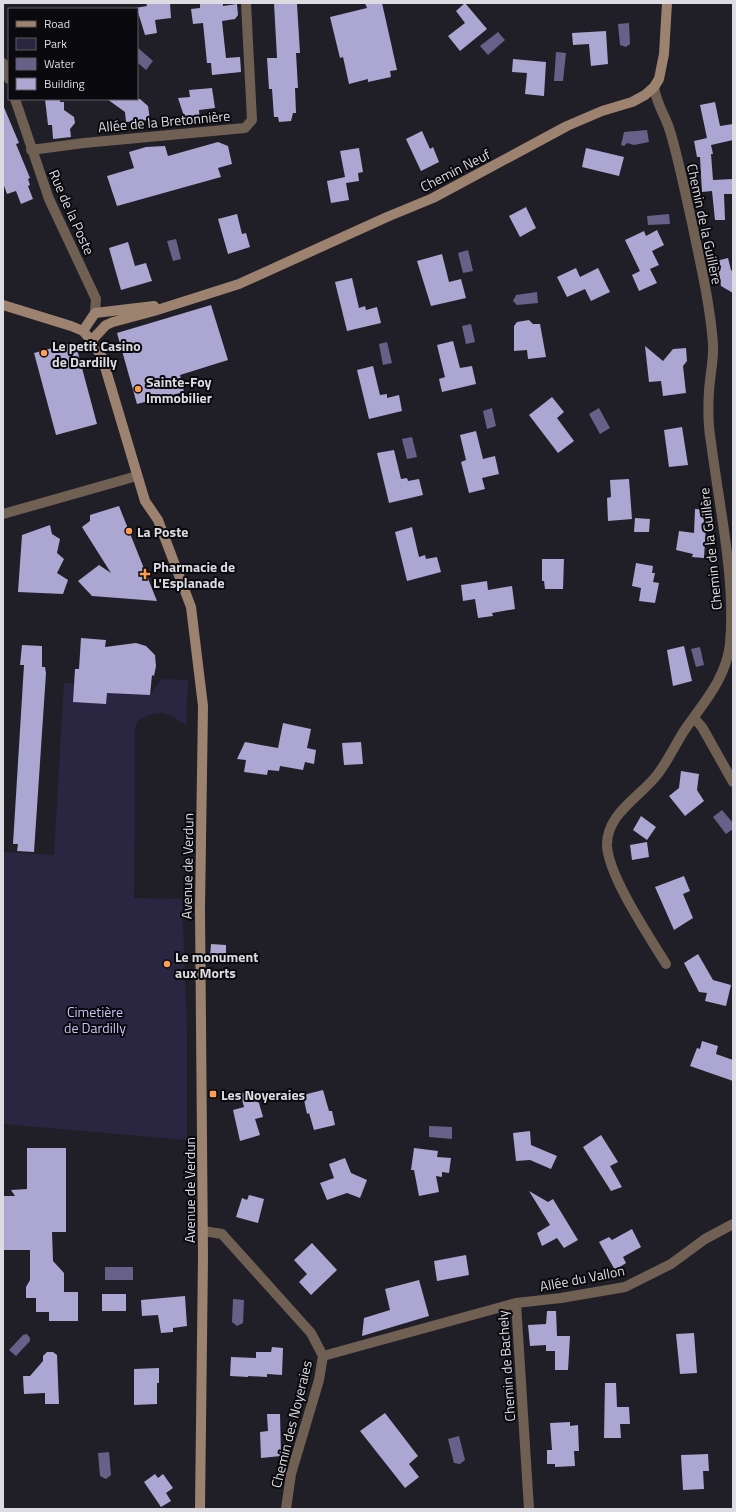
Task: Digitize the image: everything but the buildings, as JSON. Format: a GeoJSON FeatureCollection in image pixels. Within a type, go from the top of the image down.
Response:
{"type":"FeatureCollection","features":[{"type":"Feature","properties":{"kind":"street","name":"Allée de la Bretonnière"},"geometry":{"type":"LineString","coordinates":[[31,150],[92,142],[245,128],[252,120],[246,3]]}},
{"type":"Feature","properties":{"kind":"street"},"geometry":{"type":"LineString","coordinates":[[654,87],[659,79],[664,54],[667,3]]}},
{"type":"Feature","properties":{"kind":"street"},"geometry":{"type":"LineString","coordinates":[[3,62],[8,76]]}},
{"type":"Feature","properties":{"kind":"street","name":"Chemin Neuf"},"geometry":{"type":"LineString","coordinates":[[91,341],[106,325],[113,322],[184,302],[239,284],[387,217],[433,198],[567,126],[602,111],[632,102],[645,95],[654,87]]}},
{"type":"Feature","properties":{"kind":"street","name":"Chemin de la Guillère"},"geometry":{"type":"LineString","coordinates":[[654,87],[656,101],[669,129],[677,159],[704,286],[713,345],[709,394],[710,441],[722,509],[729,575],[730,645],[725,666],[717,684],[657,776],[614,820],[607,844],[609,856],[616,877],[666,964]]}},
{"type":"Feature","properties":{"kind":"street","name":"Rue de la Poste"},"geometry":{"type":"LineString","coordinates":[[15,100],[31,150],[49,199],[96,299],[95,313]]}},
{"type":"Feature","properties":{"kind":"street","name":"Chemin Neuf"},"geometry":{"type":"LineString","coordinates":[[95,313],[184,302]]}},
{"type":"Feature","properties":{"kind":"street"},"geometry":{"type":"LineString","coordinates":[[3,305],[83,331],[95,313]]}},
{"type":"Feature","properties":{"kind":"street","name":"Avenue de Verdun"},"geometry":{"type":"LineString","coordinates":[[83,331],[102,357],[145,501],[158,520],[191,607],[203,706],[200,890],[203,1230],[200,1509]]}},
{"type":"Feature","properties":{"kind":"street"},"geometry":{"type":"LineString","coordinates":[[3,514],[137,476]]}},
{"type":"Feature","properties":{"kind":"street"},"geometry":{"type":"LineString","coordinates":[[694,718],[702,727],[733,782]]}},
{"type":"Feature","properties":{"kind":"street","name":"Allée du Vallon"},"geometry":{"type":"LineString","coordinates":[[516,1303],[562,1298],[625,1287],[671,1264],[705,1238],[733,1224]]}},
{"type":"Feature","properties":{"kind":"street","name":"Chemin des Noyeraies"},"geometry":{"type":"LineString","coordinates":[[203,1230],[222,1234],[311,1333],[323,1356],[319,1380],[291,1474],[286,1509]]}},
{"type":"Feature","properties":{"kind":"street","name":"Chemin de Bachely"},"geometry":{"type":"LineString","coordinates":[[323,1356],[516,1303],[529,1509]]}},
{"type":"Feature","properties":{"kind":"green space","name":"Cimetière de Dardilly"},"geometry":{"type":"Polygon","coordinates":[[[162,679],[188,680],[186,725],[173,717],[158,713],[138,720],[135,728],[134,898],[182,899],[187,1032],[187,1140],[3,1124],[3,852],[54,855],[64,683],[108,685],[112,693],[150,695],[162,679]]]}},
{"type":"Feature","properties":{"kind":"water"},"geometry":{"type":"Polygon","coordinates":[[[629,23],[630,44],[626,47],[620,45],[618,24],[629,23]]]}},
{"type":"Feature","properties":{"kind":"water"},"geometry":{"type":"Polygon","coordinates":[[[498,32],[505,40],[488,55],[480,46],[498,32]]]}},
{"type":"Feature","properties":{"kind":"water"},"geometry":{"type":"Polygon","coordinates":[[[138,48],[153,61],[146,70],[138,63],[138,48]]]}},
{"type":"Feature","properties":{"kind":"water"},"geometry":{"type":"Polygon","coordinates":[[[556,52],[566,53],[563,81],[554,81],[556,52]]]}},
{"type":"Feature","properties":{"kind":"water"},"geometry":{"type":"Polygon","coordinates":[[[647,130],[649,142],[634,145],[627,143],[624,146],[621,145],[624,132],[647,130]]]}},
{"type":"Feature","properties":{"kind":"water"},"geometry":{"type":"Polygon","coordinates":[[[669,214],[670,224],[648,225],[647,216],[669,214]]]}},
{"type":"Feature","properties":{"kind":"water"},"geometry":{"type":"Polygon","coordinates":[[[176,239],[181,259],[173,261],[167,241],[176,239]]]}},
{"type":"Feature","properties":{"kind":"water"},"geometry":{"type":"Polygon","coordinates":[[[468,250],[473,271],[463,273],[458,253],[468,250]]]}},
{"type":"Feature","properties":{"kind":"water"},"geometry":{"type":"Polygon","coordinates":[[[537,292],[538,303],[517,305],[513,301],[516,295],[537,292]]]}},
{"type":"Feature","properties":{"kind":"water"},"geometry":{"type":"Polygon","coordinates":[[[471,324],[475,342],[466,344],[462,326],[471,324]]]}},
{"type":"Feature","properties":{"kind":"water"},"geometry":{"type":"Polygon","coordinates":[[[387,342],[392,363],[383,365],[379,344],[387,342]]]}},
{"type":"Feature","properties":{"kind":"water"},"geometry":{"type":"Polygon","coordinates":[[[492,408],[496,426],[487,429],[483,411],[492,408]]]}},
{"type":"Feature","properties":{"kind":"water"},"geometry":{"type":"Polygon","coordinates":[[[599,408],[610,428],[600,434],[589,414],[599,408]]]}},
{"type":"Feature","properties":{"kind":"water"},"geometry":{"type":"Polygon","coordinates":[[[412,437],[417,457],[407,459],[402,439],[412,437]]]}},
{"type":"Feature","properties":{"kind":"water"},"geometry":{"type":"Polygon","coordinates":[[[700,647],[704,665],[696,667],[691,649],[700,647]]]}},
{"type":"Feature","properties":{"kind":"water"},"geometry":{"type":"Polygon","coordinates":[[[722,810],[733,823],[733,829],[726,834],[713,817],[722,810]]]}},
{"type":"Feature","properties":{"kind":"water"},"geometry":{"type":"Polygon","coordinates":[[[429,1126],[452,1127],[452,1139],[429,1137],[429,1126]]]}},
{"type":"Feature","properties":{"kind":"water"},"geometry":{"type":"Polygon","coordinates":[[[105,1267],[133,1267],[133,1280],[105,1280],[105,1267]]]}},
{"type":"Feature","properties":{"kind":"water"},"geometry":{"type":"Polygon","coordinates":[[[233,1299],[244,1300],[243,1323],[237,1326],[232,1322],[233,1299]]]}},
{"type":"Feature","properties":{"kind":"water"},"geometry":{"type":"Polygon","coordinates":[[[27,1334],[30,1341],[16,1356],[9,1350],[23,1335],[27,1334]]]}},
{"type":"Feature","properties":{"kind":"water"},"geometry":{"type":"Polygon","coordinates":[[[459,1436],[465,1460],[460,1464],[454,1463],[448,1439],[459,1436]]]}},
{"type":"Feature","properties":{"kind":"water"},"geometry":{"type":"Polygon","coordinates":[[[109,1452],[111,1475],[106,1479],[100,1476],[98,1453],[109,1452]]]}},
{"type":"Feature","properties":{"kind":"place","name":"Le petit Casino de Dardilly"},"geometry":{"type":"Point","coordinates":[44,353]}},
{"type":"Feature","properties":{"kind":"place","name":"Sainte-Foy Immobilier"},"geometry":{"type":"Point","coordinates":[138,389]}},
{"type":"Feature","properties":{"kind":"place","name":"La Poste"},"geometry":{"type":"Point","coordinates":[129,531]}},
{"type":"Feature","properties":{"kind":"place","name":"Pharmacie de L'Esplanade"},"geometry":{"type":"Point","coordinates":[145,574]}},
{"type":"Feature","properties":{"kind":"place","name":"Le monument aux Morts"},"geometry":{"type":"Point","coordinates":[167,964]}},
{"type":"Feature","properties":{"kind":"place","name":"Les Noyeraies"},"geometry":{"type":"Point","coordinates":[213,1094]}}]}
